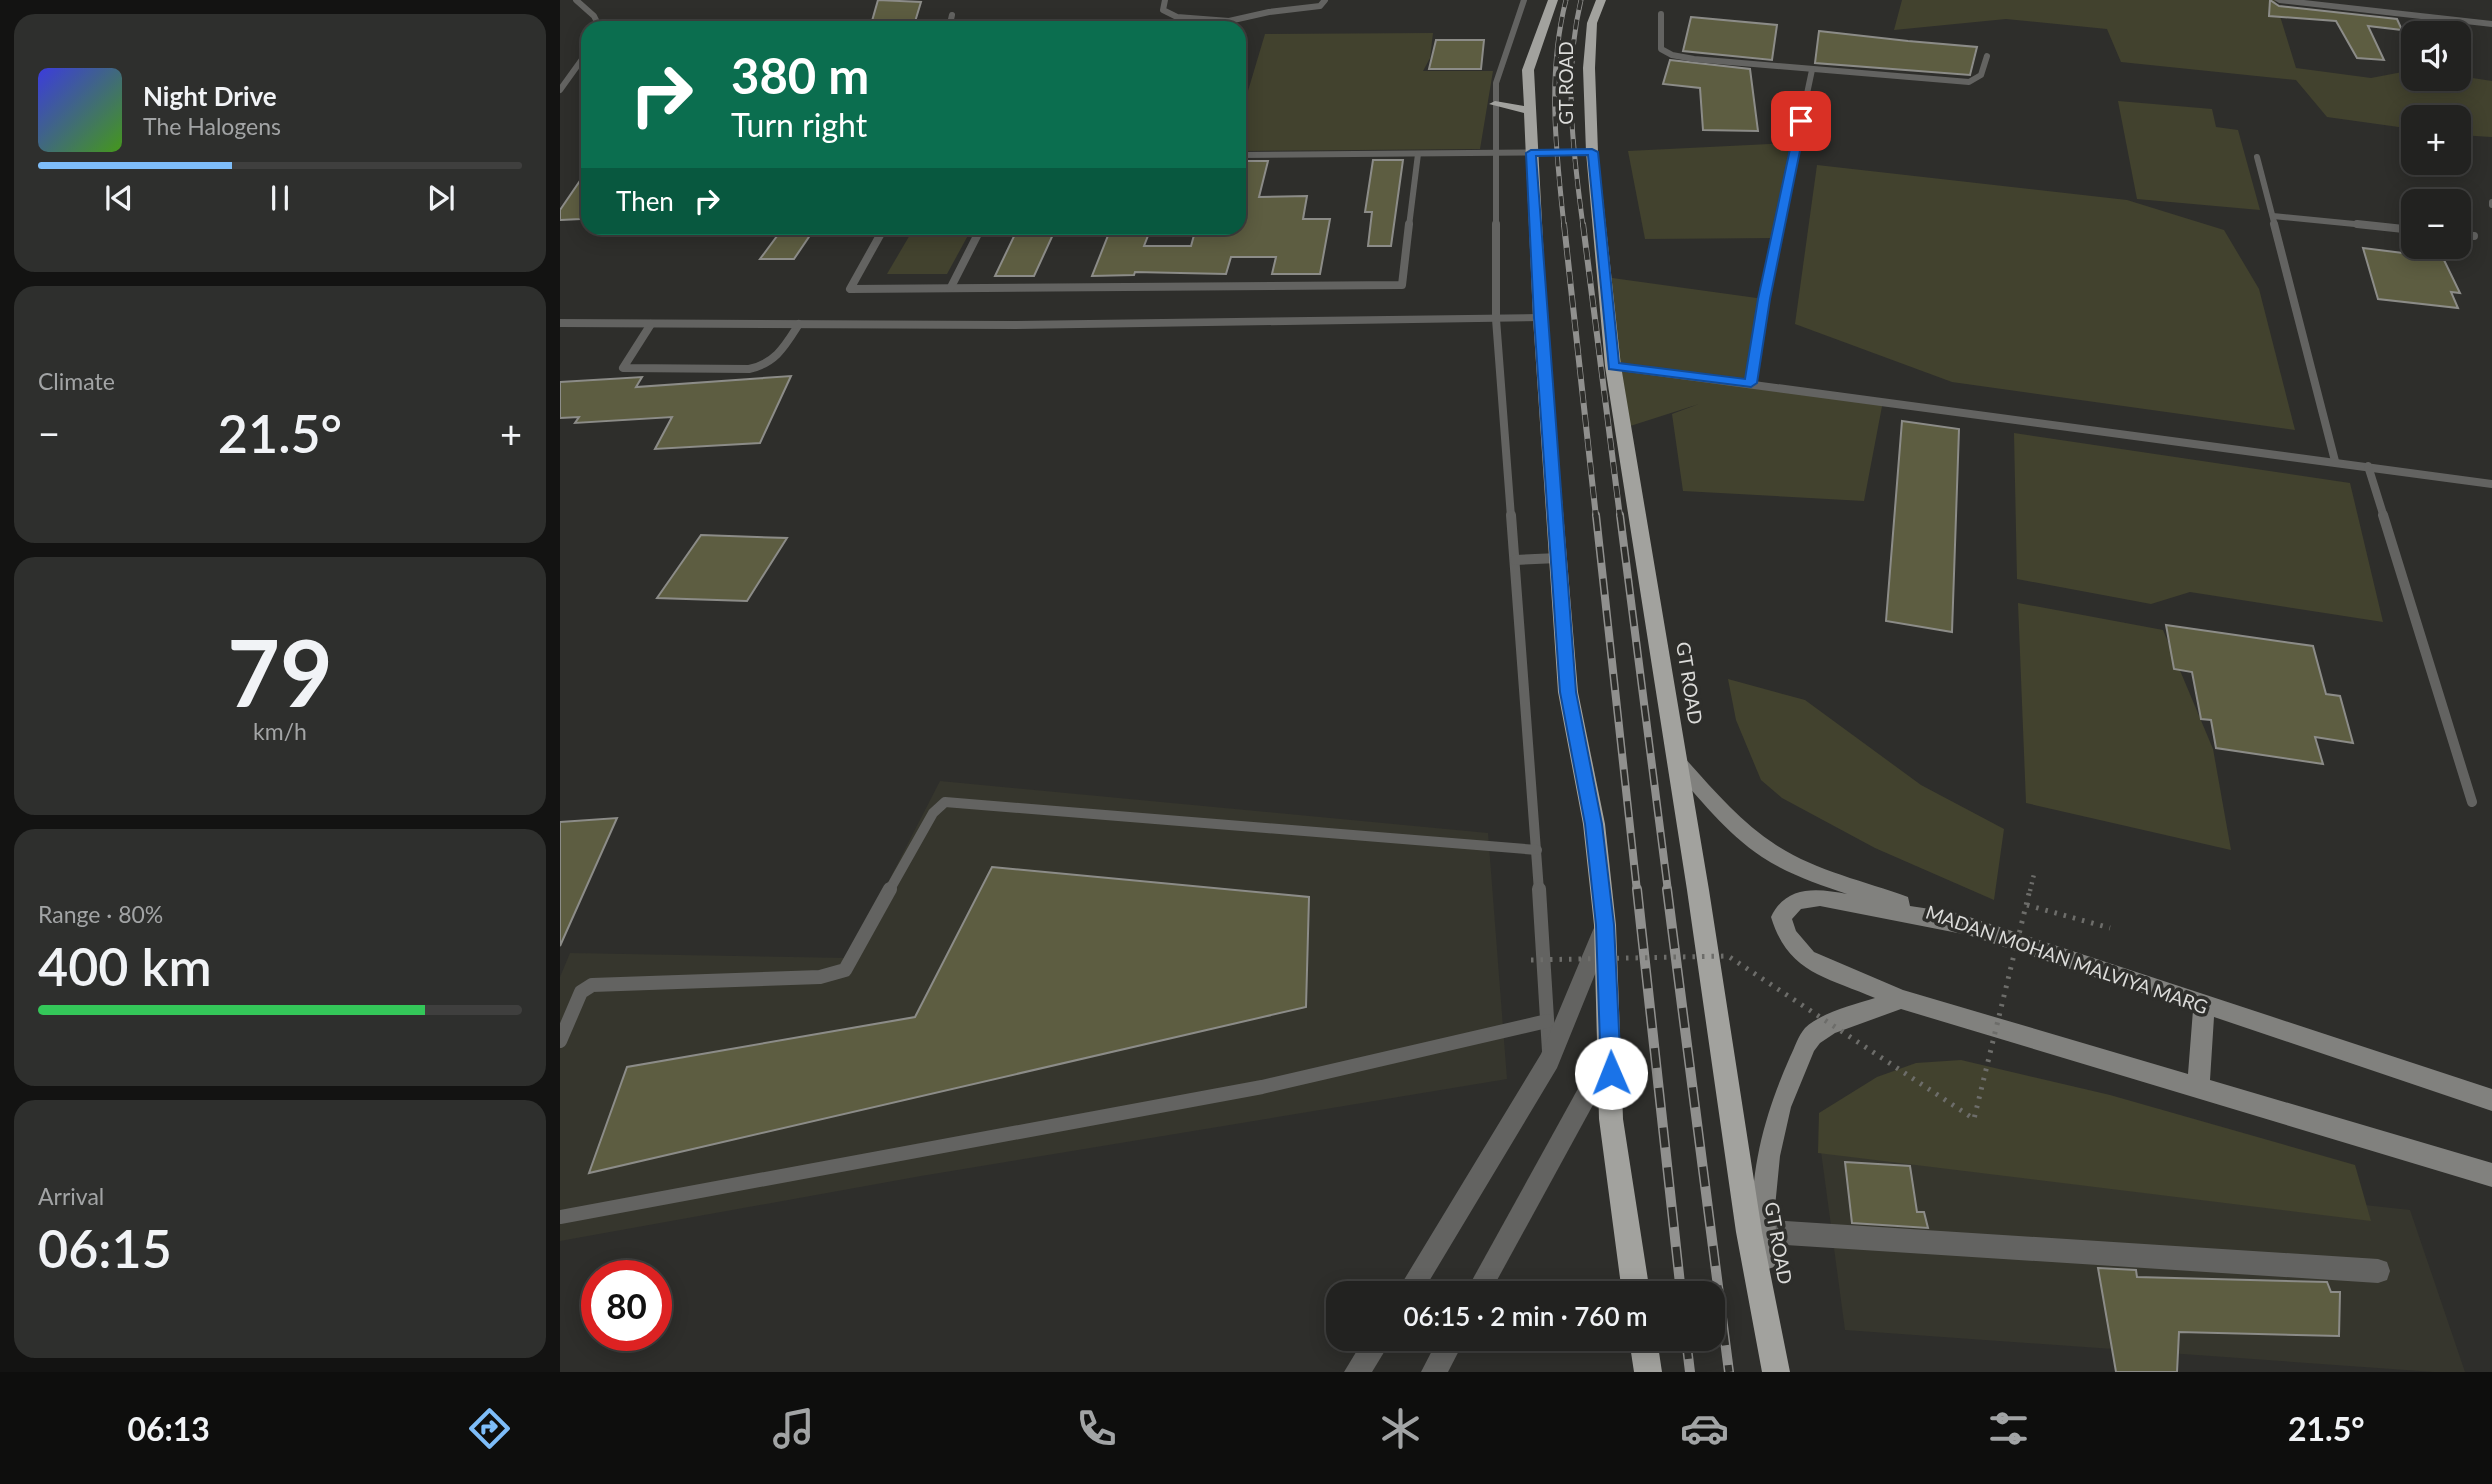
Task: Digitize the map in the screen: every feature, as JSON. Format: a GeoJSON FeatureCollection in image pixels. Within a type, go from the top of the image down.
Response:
{"type":"FeatureCollection","features":[{"type":"Feature","properties":{"kind":"highway","name":"GT ROAD"},"geometry":{"type":"LineString","coordinates":[[1553,0],[1528,70],[1540,318],[1568,692],[1594,824],[1605,925],[1612,1119],[1634,1281]]}},
{"type":"Feature","properties":{"kind":"highway","name":"GT ROAD"},"geometry":{"type":"LineString","coordinates":[[1601,0],[1592,23],[1589,68],[1592,152],[1613,366],[1676,760],[1756,1231]]}},
{"type":"Feature","properties":{"kind":"highway"},"geometry":{"type":"LineString","coordinates":[[1495,104],[1530,110]]}},
{"type":"Feature","properties":{"kind":"highway"},"geometry":{"type":"LineString","coordinates":[[1645,1351],[1648,1372]]}},
{"type":"Feature","properties":{"kind":"main road","name":"MADAN MOHAN MALVIYA MARG"},"geometry":{"type":"LineString","coordinates":[[1676,760],[1730,820],[1771,852],[1836,881],[2492,1100]]}},
{"type":"Feature","properties":{"kind":"main road"},"geometry":{"type":"LineString","coordinates":[[1968,926],[1820,897],[1795,901],[1781,918],[1787,936],[1807,958],[1901,999],[2492,1175]]}},
{"type":"Feature","properties":{"kind":"main road"},"geometry":{"type":"LineString","coordinates":[[1774,1364],[1756,1231],[1771,1140],[1787,1085],[1812,1034],[1854,1015],[1901,999]]}},
{"type":"Feature","properties":{"kind":"main road"},"geometry":{"type":"LineString","coordinates":[[2198,1087],[2204,1005]]}},
{"type":"Feature","properties":{"kind":"street"},"geometry":{"type":"LineString","coordinates":[[2279,0],[2492,24]]}},
{"type":"Feature","properties":{"kind":"street"},"geometry":{"type":"LineString","coordinates":[[2403,0],[2412,16]]}},
{"type":"Feature","properties":{"kind":"street"},"geometry":{"type":"LineString","coordinates":[[560,323],[1014,326],[1540,318]]}},
{"type":"Feature","properties":{"kind":"street"},"geometry":{"type":"LineString","coordinates":[[1415,1281],[1549,1061],[1605,925]]}},
{"type":"Feature","properties":{"kind":"street"},"geometry":{"type":"LineString","coordinates":[[1484,1281],[1611,1051]]}},
{"type":"Feature","properties":{"kind":"street"},"geometry":{"type":"LineString","coordinates":[[1756,1231],[2378,1271]]}},
{"type":"Feature","properties":{"kind":"street"},"geometry":{"type":"LineString","coordinates":[[1357,1372],[1371,1351]]}},
{"type":"Feature","properties":{"kind":"street"},"geometry":{"type":"LineString","coordinates":[[1434,1372],[1445,1351]]}},
{"type":"Feature","properties":{"kind":"lane"},"geometry":{"type":"LineString","coordinates":[[576,0],[596,21]]}},
{"type":"Feature","properties":{"kind":"lane"},"geometry":{"type":"LineString","coordinates":[[1165,0],[1163,9],[1177,17],[1228,21],[1247,19],[1269,12],[1320,6],[1325,0]]}},
{"type":"Feature","properties":{"kind":"lane"},"geometry":{"type":"LineString","coordinates":[[1521,1],[1496,83],[1496,319],[1537,850],[1549,1061]]}},
{"type":"Feature","properties":{"kind":"lane"},"geometry":{"type":"LineString","coordinates":[[1661,14],[1661,49],[1672,55],[1812,70],[1969,82],[1980,75],[1987,56]]}},
{"type":"Feature","properties":{"kind":"lane"},"geometry":{"type":"LineString","coordinates":[[951,21],[952,15]]}},
{"type":"Feature","properties":{"kind":"lane"},"geometry":{"type":"LineString","coordinates":[[560,90],[581,61]]}},
{"type":"Feature","properties":{"kind":"lane"},"geometry":{"type":"LineString","coordinates":[[1751,383],[1764,299],[1812,70]]}},
{"type":"Feature","properties":{"kind":"lane"},"geometry":{"type":"LineString","coordinates":[[1246,155],[1592,152]]}},
{"type":"Feature","properties":{"kind":"lane"},"geometry":{"type":"LineString","coordinates":[[880,235],[850,289],[1402,285],[1418,154]]}},
{"type":"Feature","properties":{"kind":"lane"},"geometry":{"type":"LineString","coordinates":[[2257,157],[2335,461]]}},
{"type":"Feature","properties":{"kind":"lane"},"geometry":{"type":"LineString","coordinates":[[2273,216],[2401,229]]}},
{"type":"Feature","properties":{"kind":"lane"},"geometry":{"type":"LineString","coordinates":[[951,287],[977,235]]}},
{"type":"Feature","properties":{"kind":"lane"},"geometry":{"type":"LineString","coordinates":[[651,324],[623,368],[762,367],[774,362],[799,324]]}},
{"type":"Feature","properties":{"kind":"lane"},"geometry":{"type":"LineString","coordinates":[[1613,366],[2492,484]]}},
{"type":"Feature","properties":{"kind":"lane"},"geometry":{"type":"LineString","coordinates":[[2368,466],[2472,802]]}},
{"type":"Feature","properties":{"kind":"lane"},"geometry":{"type":"LineString","coordinates":[[1515,560],[1558,558]]}},
{"type":"Feature","properties":{"kind":"lane"},"geometry":{"type":"LineString","coordinates":[[560,1041],[581,992],[592,985],[820,977],[845,971],[933,813],[945,802],[1537,850]]}},
{"type":"Feature","properties":{"kind":"lane"},"geometry":{"type":"LineString","coordinates":[[560,1217],[1262,1087],[1547,1021]]}},
{"type":"Feature","properties":{"kind":"path"},"geometry":{"type":"LineString","coordinates":[[1531,960],[1728,956],[1974,1119],[2034,874]]}},
{"type":"Feature","properties":{"kind":"path"},"geometry":{"type":"LineString","coordinates":[[2026,905],[2110,928]]}},
{"type":"Feature","properties":{"kind":"shaded area"},"geometry":{"type":"Polygon","coordinates":[[[940,781],[1488,833],[1507,1079],[921,1176],[560,1241],[560,977],[570,953],[849,958],[940,781]]]}},
{"type":"Feature","properties":{"kind":"shaded area"},"geometry":{"type":"Polygon","coordinates":[[[1820,1144],[2410,1210],[2465,1372],[1845,1330],[1820,1144]]]}},
{"type":"Feature","properties":{"kind":"green space"},"geometry":{"type":"Polygon","coordinates":[[[1902,0],[2275,0],[2296,68],[2371,78],[2401,72],[2401,91],[2471,91],[2471,78],[2492,81],[2492,137],[2471,136],[2471,105],[2401,105],[2401,127],[2327,117],[2296,80],[2121,62],[2107,29],[2006,19],[1894,30],[1902,0]]]}},
{"type":"Feature","properties":{"kind":"green space"},"geometry":{"type":"Polygon","coordinates":[[[1433,33],[1430,58],[1423,71],[1493,71],[1480,149],[1246,151],[1246,98],[1265,34],[1433,33]]]}},
{"type":"Feature","properties":{"kind":"green space"},"geometry":{"type":"Polygon","coordinates":[[[2118,101],[2212,109],[2216,127],[2238,130],[2260,210],[2137,199],[2118,101]]]}},
{"type":"Feature","properties":{"kind":"green space"},"geometry":{"type":"Polygon","coordinates":[[[1792,143],[1776,238],[1645,239],[1628,151],[1792,143]]]}},
{"type":"Feature","properties":{"kind":"green space"},"geometry":{"type":"Polygon","coordinates":[[[1817,165],[2127,200],[2224,230],[2259,289],[2295,430],[1952,382],[1795,324],[1817,165]]]}},
{"type":"Feature","properties":{"kind":"green space"},"geometry":{"type":"Polygon","coordinates":[[[910,235],[968,235],[947,274],[887,274],[910,235]]]}},
{"type":"Feature","properties":{"kind":"green space"},"geometry":{"type":"Polygon","coordinates":[[[1605,277],[1764,299],[1748,387],[1883,401],[1864,501],[1683,491],[1672,414],[1699,404],[1624,428],[1605,277]]]}},
{"type":"Feature","properties":{"kind":"green space"},"geometry":{"type":"Polygon","coordinates":[[[2014,433],[2350,483],[2383,622],[2190,592],[2151,604],[2017,579],[2014,433]]]}},
{"type":"Feature","properties":{"kind":"green space"},"geometry":{"type":"Polygon","coordinates":[[[2018,603],[2163,630],[2213,749],[2231,850],[2026,803],[2018,603]]]}},
{"type":"Feature","properties":{"kind":"green space"},"geometry":{"type":"Polygon","coordinates":[[[1728,679],[1805,700],[1921,785],[2004,829],[1994,900],[1875,848],[1782,798],[1761,780],[1736,720],[1728,679]]]}},
{"type":"Feature","properties":{"kind":"green space"},"geometry":{"type":"Polygon","coordinates":[[[1961,1060],[2110,1095],[2355,1165],[2371,1221],[1818,1153],[1819,1113],[1877,1077],[1916,1063],[1961,1060]]]}},
{"type":"Feature","properties":{"kind":"building"},"geometry":{"type":"Polygon","coordinates":[[[878,0],[921,2],[915,21],[872,21],[878,0]]]}},
{"type":"Feature","properties":{"kind":"building"},"geometry":{"type":"Polygon","coordinates":[[[2270,0],[2279,6],[2397,19],[2401,30],[2368,26],[2384,60],[2357,58],[2336,21],[2269,16],[2270,0]]]}},
{"type":"Feature","properties":{"kind":"building"},"geometry":{"type":"Polygon","coordinates":[[[1691,17],[1777,25],[1772,60],[1683,51],[1691,17]]]}},
{"type":"Feature","properties":{"kind":"building"},"geometry":{"type":"Polygon","coordinates":[[[1819,31],[1977,47],[1970,75],[1815,63],[1819,31]]]}},
{"type":"Feature","properties":{"kind":"building"},"geometry":{"type":"Polygon","coordinates":[[[1436,40],[1484,40],[1481,69],[1429,69],[1436,40]]]}},
{"type":"Feature","properties":{"kind":"building"},"geometry":{"type":"Polygon","coordinates":[[[1670,60],[1750,69],[1758,131],[1703,130],[1700,88],[1663,84],[1670,60]]]}},
{"type":"Feature","properties":{"kind":"building"},"geometry":{"type":"Polygon","coordinates":[[[1373,160],[1403,160],[1391,246],[1368,246],[1372,212],[1365,212],[1373,160]]]}},
{"type":"Feature","properties":{"kind":"building"},"geometry":{"type":"Polygon","coordinates":[[[1246,161],[1268,161],[1259,197],[1307,196],[1303,219],[1330,219],[1320,274],[1272,274],[1276,257],[1231,257],[1226,274],[1135,272],[1134,275],[1092,276],[1108,235],[1148,235],[1144,246],[1191,246],[1194,235],[1246,235],[1246,161]]]}},
{"type":"Feature","properties":{"kind":"building"},"geometry":{"type":"Polygon","coordinates":[[[581,179],[581,219],[560,220],[560,210],[581,179]]]}},
{"type":"Feature","properties":{"kind":"building"},"geometry":{"type":"Polygon","coordinates":[[[778,235],[810,235],[794,259],[760,259],[778,235]]]}},
{"type":"Feature","properties":{"kind":"building"},"geometry":{"type":"Polygon","coordinates":[[[1015,235],[1053,235],[1034,276],[995,276],[1015,235]]]}},
{"type":"Feature","properties":{"kind":"building"},"geometry":{"type":"Polygon","coordinates":[[[2363,248],[2401,253],[2401,259],[2443,259],[2460,293],[2451,292],[2458,308],[2378,299],[2363,248]]]}},
{"type":"Feature","properties":{"kind":"building"},"geometry":{"type":"Polygon","coordinates":[[[791,376],[760,443],[655,449],[672,417],[575,423],[579,417],[560,418],[560,382],[642,377],[636,387],[791,376]]]}},
{"type":"Feature","properties":{"kind":"building"},"geometry":{"type":"Polygon","coordinates":[[[1902,421],[1959,429],[1952,632],[1886,621],[1902,421]]]}},
{"type":"Feature","properties":{"kind":"building"},"geometry":{"type":"Polygon","coordinates":[[[701,535],[787,538],[747,601],[657,598],[701,535]]]}},
{"type":"Feature","properties":{"kind":"building"},"geometry":{"type":"Polygon","coordinates":[[[2166,625],[2313,646],[2326,694],[2340,696],[2353,743],[2315,737],[2323,764],[2216,748],[2211,720],[2201,719],[2192,672],[2174,669],[2166,625]]]}},
{"type":"Feature","properties":{"kind":"building"},"geometry":{"type":"Polygon","coordinates":[[[617,818],[560,946],[560,822],[617,818]]]}},
{"type":"Feature","properties":{"kind":"building"},"geometry":{"type":"Polygon","coordinates":[[[992,867],[1309,897],[1306,1007],[589,1173],[627,1067],[915,1017],[992,867]]]}},
{"type":"Feature","properties":{"kind":"building"},"geometry":{"type":"Polygon","coordinates":[[[1845,1162],[1910,1166],[1917,1212],[1924,1212],[1928,1228],[1852,1223],[1845,1162]]]}},
{"type":"Feature","properties":{"kind":"building"},"geometry":{"type":"Polygon","coordinates":[[[2098,1268],[2136,1270],[2137,1277],[2327,1282],[2331,1292],[2340,1292],[2339,1336],[2179,1332],[2177,1372],[2116,1372],[2098,1268]]]}},
{"type":"Feature","properties":{"kind":"railway"},"geometry":{"type":"LineString","coordinates":[[1564,226],[1556,141],[1555,84],[1560,28],[1566,0]]}},
{"type":"Feature","properties":{"kind":"railway"},"geometry":{"type":"LineString","coordinates":[[1581,0],[1572,56],[1571,85],[1573,141],[1583,226]]}},
{"type":"Feature","properties":{"kind":"railway"},"geometry":{"type":"LineString","coordinates":[[1564,224],[1596,517]]}},
{"type":"Feature","properties":{"kind":"railway"},"geometry":{"type":"LineString","coordinates":[[1583,224],[1620,517]]}},
{"type":"Feature","properties":{"kind":"railway"},"geometry":{"type":"LineString","coordinates":[[1596,515],[1637,891]]}},
{"type":"Feature","properties":{"kind":"railway"},"geometry":{"type":"LineString","coordinates":[[1620,515],[1668,891]]}},
{"type":"Feature","properties":{"kind":"railway"},"geometry":{"type":"LineString","coordinates":[[1637,889],[1680,1281]]}},
{"type":"Feature","properties":{"kind":"railway"},"geometry":{"type":"LineString","coordinates":[[1667,889],[1729,1372]]}},
{"type":"Feature","properties":{"kind":"railway"},"geometry":{"type":"LineString","coordinates":[[1687,1351],[1690,1372]]}},
{"type":"Feature","properties":{"kind":"route"},"geometry":{"type":"LineString","coordinates":[[1611,1073],[1605,925],[1594,824],[1568,692],[1540,318],[1531,153],[1592,152],[1613,366],[1751,383],[1764,299],[1801,121]]}}]}
